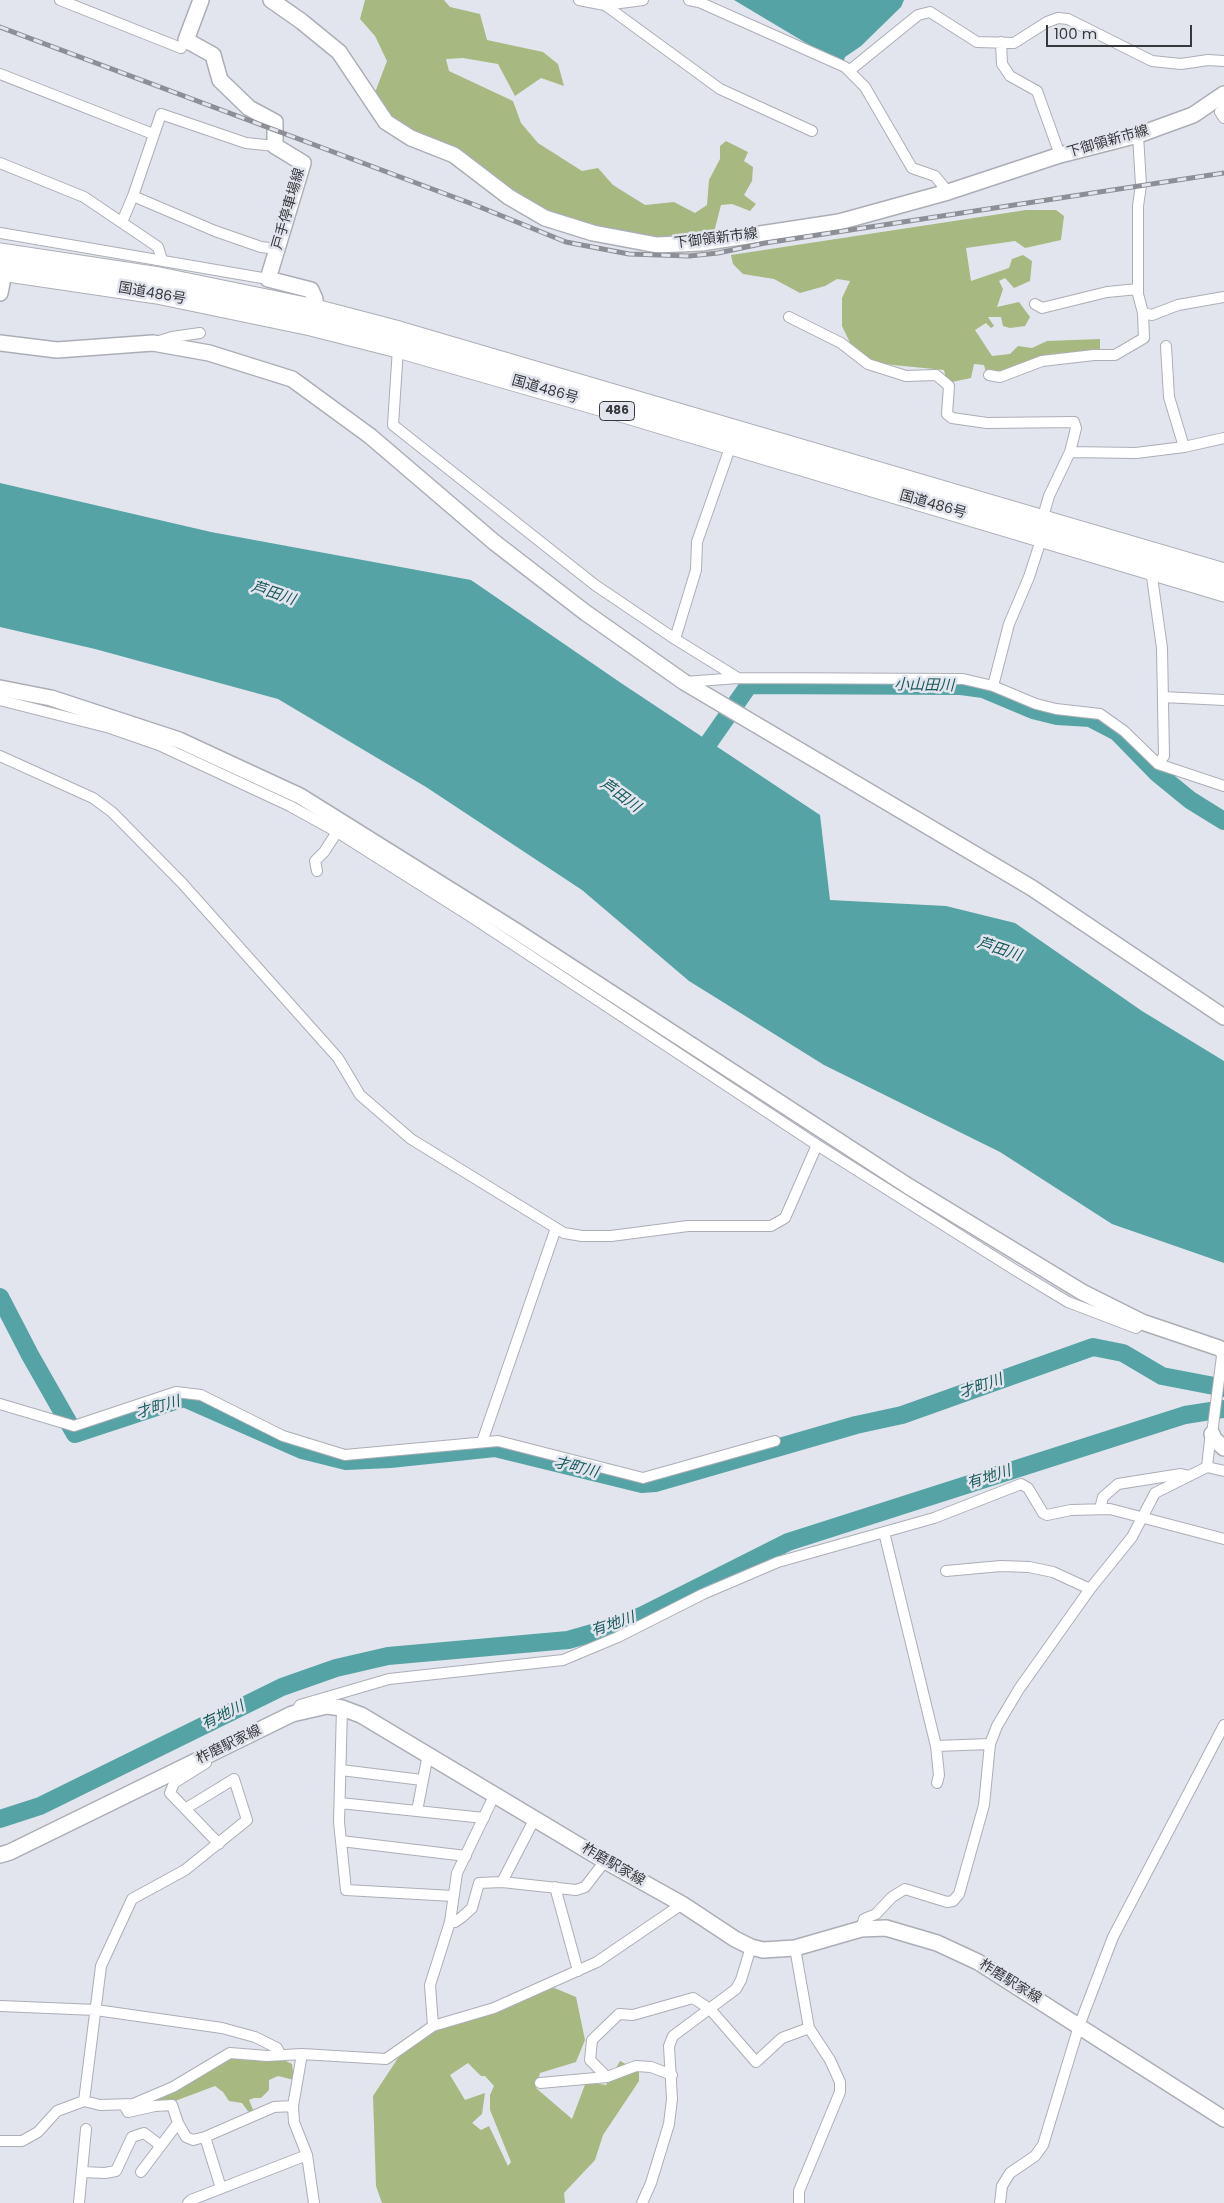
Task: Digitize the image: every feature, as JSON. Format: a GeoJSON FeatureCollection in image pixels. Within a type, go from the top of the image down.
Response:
{"type":"FeatureCollection","features":[{"type":"Feature","properties":{"kind":"highway","name":"国道486号"},"geometry":{"type":"LineString","coordinates":[[3,262],[158,277],[607,392],[1041,529],[1151,570],[1224,592]]}},
{"type":"Feature","properties":{"kind":"highway","name":"国道486号"},"geometry":{"type":"LineString","coordinates":[[313,317],[398,348],[731,445],[1041,529],[1224,572]]}},
{"type":"Feature","properties":{"kind":"main road"},"geometry":{"type":"LineString","coordinates":[[201,0],[186,40],[213,55],[220,80],[249,108],[275,122],[274,146]]}},
{"type":"Feature","properties":{"kind":"main road","name":"下御領新市線"},"geometry":{"type":"LineString","coordinates":[[271,0],[301,21],[339,52],[386,122],[411,138],[454,155],[509,197],[546,218],[593,233],[657,245],[701,244],[839,222],[948,192],[1060,156],[1138,135],[1193,115],[1224,94]]}},
{"type":"Feature","properties":{"kind":"main road","name":"戸手停車場線"},"geometry":{"type":"LineString","coordinates":[[268,279],[303,163],[274,146]]}},
{"type":"Feature","properties":{"kind":"main road"},"geometry":{"type":"LineString","coordinates":[[0,293],[3,262]]}},
{"type":"Feature","properties":{"kind":"main road"},"geometry":{"type":"LineString","coordinates":[[268,279],[311,290],[315,299],[313,317]]}},
{"type":"Feature","properties":{"kind":"main road"},"geometry":{"type":"LineString","coordinates":[[0,343],[57,350],[153,343],[209,353],[292,379],[370,436],[494,542],[586,614],[684,682],[1032,888],[1224,1017]]}},
{"type":"Feature","properties":{"kind":"main road"},"geometry":{"type":"LineString","coordinates":[[0,688],[51,698],[179,740],[300,796],[508,926],[916,1192],[1082,1292],[1142,1322],[1222,1352]]}},
{"type":"Feature","properties":{"kind":"main road"},"geometry":{"type":"LineString","coordinates":[[1213,1436],[1224,1448]]}},
{"type":"Feature","properties":{"kind":"main road","name":"柞磨駅家線"},"geometry":{"type":"LineString","coordinates":[[0,1855],[10,1852],[292,1714],[327,1706],[342,1708],[361,1714],[605,1861],[682,1904],[735,1940],[763,1950],[795,1948],[860,1929],[886,1928],[937,1943],[978,1962],[1224,2119]]}},
{"type":"Feature","properties":{"kind":"street"},"geometry":{"type":"LineString","coordinates":[[60,0],[181,48],[186,40]]}},
{"type":"Feature","properties":{"kind":"street"},"geometry":{"type":"LineString","coordinates":[[579,0],[606,5],[643,0]]}},
{"type":"Feature","properties":{"kind":"street"},"geometry":{"type":"LineString","coordinates":[[690,0],[699,2],[845,67],[865,88],[912,168],[934,176],[948,192]]}},
{"type":"Feature","properties":{"kind":"street"},"geometry":{"type":"LineString","coordinates":[[606,5],[720,89],[812,131]]}},
{"type":"Feature","properties":{"kind":"street"},"geometry":{"type":"LineString","coordinates":[[849,71],[918,15],[930,12],[977,42],[1014,43],[1047,22],[1058,18],[1068,19],[1152,61],[1181,64],[1208,60],[1224,61]]}},
{"type":"Feature","properties":{"kind":"street"},"geometry":{"type":"LineString","coordinates":[[1001,42],[1002,64],[1010,76],[1037,91],[1060,156]]}},
{"type":"Feature","properties":{"kind":"street"},"geometry":{"type":"LineString","coordinates":[[0,74],[153,134]]}},
{"type":"Feature","properties":{"kind":"street"},"geometry":{"type":"LineString","coordinates":[[1224,108],[1220,112],[1224,118]]}},
{"type":"Feature","properties":{"kind":"street"},"geometry":{"type":"LineString","coordinates":[[122,222],[133,196],[161,114],[246,143],[274,146]]}},
{"type":"Feature","properties":{"kind":"street"},"geometry":{"type":"LineString","coordinates":[[989,375],[1000,377],[1042,360],[1115,355],[1144,338],[1143,313],[1138,289],[1138,206],[1141,185],[1138,135]]}},
{"type":"Feature","properties":{"kind":"street"},"geometry":{"type":"LineString","coordinates":[[0,163],[84,197],[158,247],[162,260]]}},
{"type":"Feature","properties":{"kind":"street"},"geometry":{"type":"LineString","coordinates":[[133,196],[214,231],[260,247],[277,249]]}},
{"type":"Feature","properties":{"kind":"street"},"geometry":{"type":"LineString","coordinates":[[0,233],[268,279]]}},
{"type":"Feature","properties":{"kind":"street"},"geometry":{"type":"LineString","coordinates":[[1035,304],[1042,308],[1107,292],[1138,289]]}},
{"type":"Feature","properties":{"kind":"street"},"geometry":{"type":"LineString","coordinates":[[1143,313],[1152,315],[1178,305],[1224,297]]}},
{"type":"Feature","properties":{"kind":"street"},"geometry":{"type":"LineString","coordinates":[[789,318],[841,342],[868,364],[906,376],[936,375],[949,386],[947,414],[952,418],[988,423],[1074,422],[1076,428],[1070,452],[1049,496],[1029,577],[1009,624],[992,686]]}},
{"type":"Feature","properties":{"kind":"street"},"geometry":{"type":"LineString","coordinates":[[153,343],[172,337],[200,333]]}},
{"type":"Feature","properties":{"kind":"street"},"geometry":{"type":"LineString","coordinates":[[1166,346],[1169,398],[1184,447]]}},
{"type":"Feature","properties":{"kind":"street"},"geometry":{"type":"LineString","coordinates":[[398,348],[393,425],[595,585],[674,639],[738,678]]}},
{"type":"Feature","properties":{"kind":"street"},"geometry":{"type":"LineString","coordinates":[[1070,452],[1136,453],[1184,447],[1224,438]]}},
{"type":"Feature","properties":{"kind":"street"},"geometry":{"type":"LineString","coordinates":[[674,639],[696,570],[697,542],[731,445]]}},
{"type":"Feature","properties":{"kind":"street"},"geometry":{"type":"LineString","coordinates":[[1151,570],[1162,648],[1164,756],[1158,764]]}},
{"type":"Feature","properties":{"kind":"street"},"geometry":{"type":"LineString","coordinates":[[684,682],[738,678],[963,679],[992,686],[1036,704],[1056,709],[1100,714],[1124,731],[1158,764],[1224,786]]}},
{"type":"Feature","properties":{"kind":"street"},"geometry":{"type":"LineString","coordinates":[[1163,697],[1224,700]]}},
{"type":"Feature","properties":{"kind":"street"},"geometry":{"type":"LineString","coordinates":[[0,700],[110,728],[159,745],[290,806],[337,832],[480,923],[817,1145],[1068,1302],[1136,1328],[1142,1322]]}},
{"type":"Feature","properties":{"kind":"street"},"geometry":{"type":"LineString","coordinates":[[0,756],[93,798],[112,812],[182,883],[338,1058],[360,1095],[411,1139],[564,1233],[582,1236],[611,1236],[688,1226],[771,1226],[785,1218],[817,1145]]}},
{"type":"Feature","properties":{"kind":"street"},"geometry":{"type":"LineString","coordinates":[[275,784],[277,790],[290,801],[290,806]]}},
{"type":"Feature","properties":{"kind":"street"},"geometry":{"type":"LineString","coordinates":[[317,871],[314,861],[324,852],[337,832]]}},
{"type":"Feature","properties":{"kind":"street"},"geometry":{"type":"LineString","coordinates":[[482,1442],[556,1228]]}},
{"type":"Feature","properties":{"kind":"street"},"geometry":{"type":"LineString","coordinates":[[1207,1467],[1210,1440],[1213,1436],[1222,1352]]}},
{"type":"Feature","properties":{"kind":"street"},"geometry":{"type":"LineString","coordinates":[[0,1404],[74,1426],[176,1392],[201,1395],[283,1436],[345,1455],[498,1441],[644,1478],[775,1441]]}},
{"type":"Feature","properties":{"kind":"street"},"geometry":{"type":"LineString","coordinates":[[860,1929],[864,1919],[876,1914],[892,1897],[905,1889],[947,1902],[953,1901],[960,1894],[984,1805],[990,1744],[997,1726],[1019,1688],[1090,1590],[1132,1537],[1155,1493],[1207,1467],[1224,1471]]}},
{"type":"Feature","properties":{"kind":"street"},"geometry":{"type":"LineString","coordinates":[[1100,1509],[1103,1497],[1118,1484],[1181,1474],[1189,1476]]}},
{"type":"Feature","properties":{"kind":"street"},"geometry":{"type":"LineString","coordinates":[[292,1714],[300,1705],[389,1679],[563,1660],[618,1637],[703,1594],[778,1562],[934,1518],[1020,1484],[1028,1488],[1043,1513],[1048,1515],[1071,1510],[1110,1509],[1224,1539]]}},
{"type":"Feature","properties":{"kind":"street"},"geometry":{"type":"LineString","coordinates":[[884,1532],[936,1746],[939,1775],[937,1783]]}},
{"type":"Feature","properties":{"kind":"street"},"geometry":{"type":"LineString","coordinates":[[946,1571],[1001,1566],[1029,1567],[1053,1572],[1090,1590]]}},
{"type":"Feature","properties":{"kind":"street"},"geometry":{"type":"LineString","coordinates":[[342,1708],[340,1803],[341,1841],[346,1890],[453,1896]]}},
{"type":"Feature","properties":{"kind":"street"},"geometry":{"type":"LineString","coordinates":[[1000,2203],[1002,2186],[1010,2172],[1034,2156],[1043,2145],[1079,2026],[1113,1937],[1224,1725]]}},
{"type":"Feature","properties":{"kind":"street"},"geometry":{"type":"LineString","coordinates":[[936,1746],[990,1744]]}},
{"type":"Feature","properties":{"kind":"street"},"geometry":{"type":"LineString","coordinates":[[219,1844],[170,1793],[174,1784],[223,1752],[225,1747]]}},
{"type":"Feature","properties":{"kind":"street"},"geometry":{"type":"LineString","coordinates":[[417,1811],[428,1754]]}},
{"type":"Feature","properties":{"kind":"street"},"geometry":{"type":"LineString","coordinates":[[340,1770],[422,1780]]}},
{"type":"Feature","properties":{"kind":"street"},"geometry":{"type":"LineString","coordinates":[[84,2102],[102,1966],[132,1899],[185,1870],[247,1820],[234,1779],[185,1809]]}},
{"type":"Feature","properties":{"kind":"street"},"geometry":{"type":"LineString","coordinates":[[433,2026],[430,1985],[450,1922],[457,1873],[495,1794]]}},
{"type":"Feature","properties":{"kind":"street"},"geometry":{"type":"LineString","coordinates":[[340,1803],[484,1818]]}},
{"type":"Feature","properties":{"kind":"street"},"geometry":{"type":"LineString","coordinates":[[502,1882],[535,1818]]}},
{"type":"Feature","properties":{"kind":"street"},"geometry":{"type":"LineString","coordinates":[[341,1841],[466,1856]]}},
{"type":"Feature","properties":{"kind":"street"},"geometry":{"type":"LineString","coordinates":[[450,1922],[455,1922],[462,1918],[472,1908],[479,1883],[502,1882],[576,1890],[585,1887],[605,1861]]}},
{"type":"Feature","properties":{"kind":"street"},"geometry":{"type":"LineString","coordinates":[[555,1887],[578,1971]]}},
{"type":"Feature","properties":{"kind":"street"},"geometry":{"type":"LineString","coordinates":[[0,2141],[22,2141],[38,2132],[57,2111],[84,2102],[100,2105],[133,2104],[173,2088],[230,2053],[267,2056],[302,2054],[386,2059],[433,2026],[494,2008],[597,1962],[682,1904]]}},
{"type":"Feature","properties":{"kind":"street"},"geometry":{"type":"LineString","coordinates":[[642,2203],[651,2183],[669,2124],[672,2100],[672,2075],[669,2046],[673,2036],[736,1989],[741,1980],[751,1947]]}},
{"type":"Feature","properties":{"kind":"street"},"geometry":{"type":"LineString","coordinates":[[795,1948],[809,2028],[830,2060],[840,2082],[840,2092],[799,2191],[799,2203]]}},
{"type":"Feature","properties":{"kind":"street"},"geometry":{"type":"LineString","coordinates":[[607,2077],[590,2060],[592,2040],[619,2014],[633,2015],[693,1998],[710,2009],[756,2062],[782,2038],[809,2028]]}},
{"type":"Feature","properties":{"kind":"street"},"geometry":{"type":"LineString","coordinates":[[0,2006],[96,2010],[222,2028],[255,2037],[277,2048],[280,2054]]}},
{"type":"Feature","properties":{"kind":"street"},"geometry":{"type":"LineString","coordinates":[[302,2054],[293,2106],[294,2122],[307,2155],[314,2203]]}},
{"type":"Feature","properties":{"kind":"street"},"geometry":{"type":"LineString","coordinates":[[540,2083],[607,2077],[636,2066],[651,2067],[672,2075]]}},
{"type":"Feature","properties":{"kind":"street"},"geometry":{"type":"LineString","coordinates":[[124,2105],[128,2112],[155,2106],[172,2105],[178,2123],[186,2137],[193,2140],[205,2137],[274,2107],[293,2106]]}},
{"type":"Feature","properties":{"kind":"street"},"geometry":{"type":"LineString","coordinates":[[140,2172],[178,2123]]}},
{"type":"Feature","properties":{"kind":"street"},"geometry":{"type":"LineString","coordinates":[[78,2203],[86,2129]]}},
{"type":"Feature","properties":{"kind":"street"},"geometry":{"type":"LineString","coordinates":[[82,2172],[116,2171],[132,2137],[144,2132],[160,2145]]}},
{"type":"Feature","properties":{"kind":"street"},"geometry":{"type":"LineString","coordinates":[[205,2137],[221,2188]]}},
{"type":"Feature","properties":{"kind":"street"},"geometry":{"type":"LineString","coordinates":[[188,2203],[191,2200],[307,2155]]}},
{"type":"Feature","properties":{"kind":"green space"},"geometry":{"type":"Polygon","coordinates":[[[365,0],[444,0],[450,7],[480,14],[487,40],[543,52],[558,64],[564,86],[541,78],[515,96],[498,64],[463,58],[446,59],[449,71],[513,101],[521,123],[538,143],[582,171],[598,168],[613,185],[645,205],[674,202],[695,213],[707,205],[709,180],[720,159],[720,146],[726,141],[748,152],[744,161],[753,167],[752,181],[744,195],[756,204],[750,211],[732,204],[721,205],[714,232],[701,232],[686,241],[633,235],[538,210],[396,124],[374,95],[387,61],[375,36],[360,19],[365,0]]]}},
{"type":"Feature","properties":{"kind":"green space"},"geometry":{"type":"Polygon","coordinates":[[[1026,210],[1056,210],[1064,216],[1061,240],[1025,248],[1015,241],[966,248],[971,281],[1009,268],[1012,259],[1023,255],[1032,261],[1030,281],[1014,288],[1005,278],[999,281],[1003,289],[997,307],[1019,302],[1030,317],[1025,326],[1010,328],[1003,326],[1001,317],[988,317],[994,326],[991,328],[986,323],[975,330],[992,356],[1010,354],[1018,346],[1032,348],[1047,341],[1100,339],[1100,350],[1039,356],[1003,372],[986,372],[984,365],[974,364],[971,378],[947,383],[944,370],[873,363],[854,351],[842,326],[842,298],[850,281],[837,279],[825,286],[800,293],[774,279],[743,274],[733,264],[731,255],[1026,210]]]}},
{"type":"Feature","properties":{"kind":"green space"},"geometry":{"type":"Polygon","coordinates":[[[552,1987],[576,1997],[585,2040],[576,2062],[540,2073],[536,2088],[572,2119],[586,2082],[606,2085],[620,2061],[639,2071],[639,2081],[603,2135],[595,2160],[564,2193],[565,2203],[382,2203],[376,2186],[373,2096],[398,2058],[415,2042],[438,2027],[552,1987]],[[468,2063],[450,2075],[465,2100],[485,2093],[482,2114],[472,2123],[481,2130],[489,2126],[508,2166],[511,2162],[490,2110],[490,2095],[494,2086],[485,2076],[481,2076],[468,2063]]]}},
{"type":"Feature","properties":{"kind":"green space"},"geometry":{"type":"Polygon","coordinates":[[[231,2056],[280,2058],[292,2064],[294,2080],[278,2076],[269,2080],[269,2090],[261,2098],[249,2100],[254,2112],[250,2114],[242,2103],[229,2101],[223,2092],[215,2086],[175,2101],[133,2109],[231,2056]]]}},
{"type":"Feature","properties":{"kind":"water"},"geometry":{"type":"Polygon","coordinates":[[[734,0],[904,0],[901,7],[861,46],[845,57],[844,61],[836,61],[734,0]]]}},
{"type":"Feature","properties":{"kind":"water","name":"芦田川"},"geometry":{"type":"Polygon","coordinates":[[[0,483],[211,532],[471,580],[621,683],[820,815],[830,900],[946,906],[1015,923],[1142,1011],[1224,1061],[1224,1263],[1112,1224],[1000,1152],[824,1065],[689,981],[582,890],[426,787],[278,699],[95,649],[0,627],[0,483]]]}},
{"type":"Feature","properties":{"kind":"waterway","name":"小山田川"},"geometry":{"type":"LineString","coordinates":[[696,761],[749,685],[961,686],[983,689],[1033,710],[1057,716],[1090,718],[1117,732],[1157,773],[1190,800],[1224,821]]}},
{"type":"Feature","properties":{"kind":"waterway","name":"才町川"},"geometry":{"type":"LineString","coordinates":[[0,1297],[30,1355],[75,1434],[184,1398],[302,1450],[346,1461],[390,1459],[495,1448],[642,1484],[655,1483],[856,1425],[902,1415],[1093,1347],[1123,1353],[1162,1376],[1224,1388]]}},
{"type":"Feature","properties":{"kind":"waterway","name":"有地川"},"geometry":{"type":"LineString","coordinates":[[0,1819],[40,1806],[282,1687],[336,1668],[388,1656],[568,1640],[610,1628],[643,1615],[788,1542],[1185,1415],[1224,1409]]}},
{"type":"Feature","properties":{"kind":"railway"},"geometry":{"type":"LineString","coordinates":[[0,27],[475,205],[566,242],[629,254],[689,256],[718,253],[765,243],[1224,173]]}}]}
